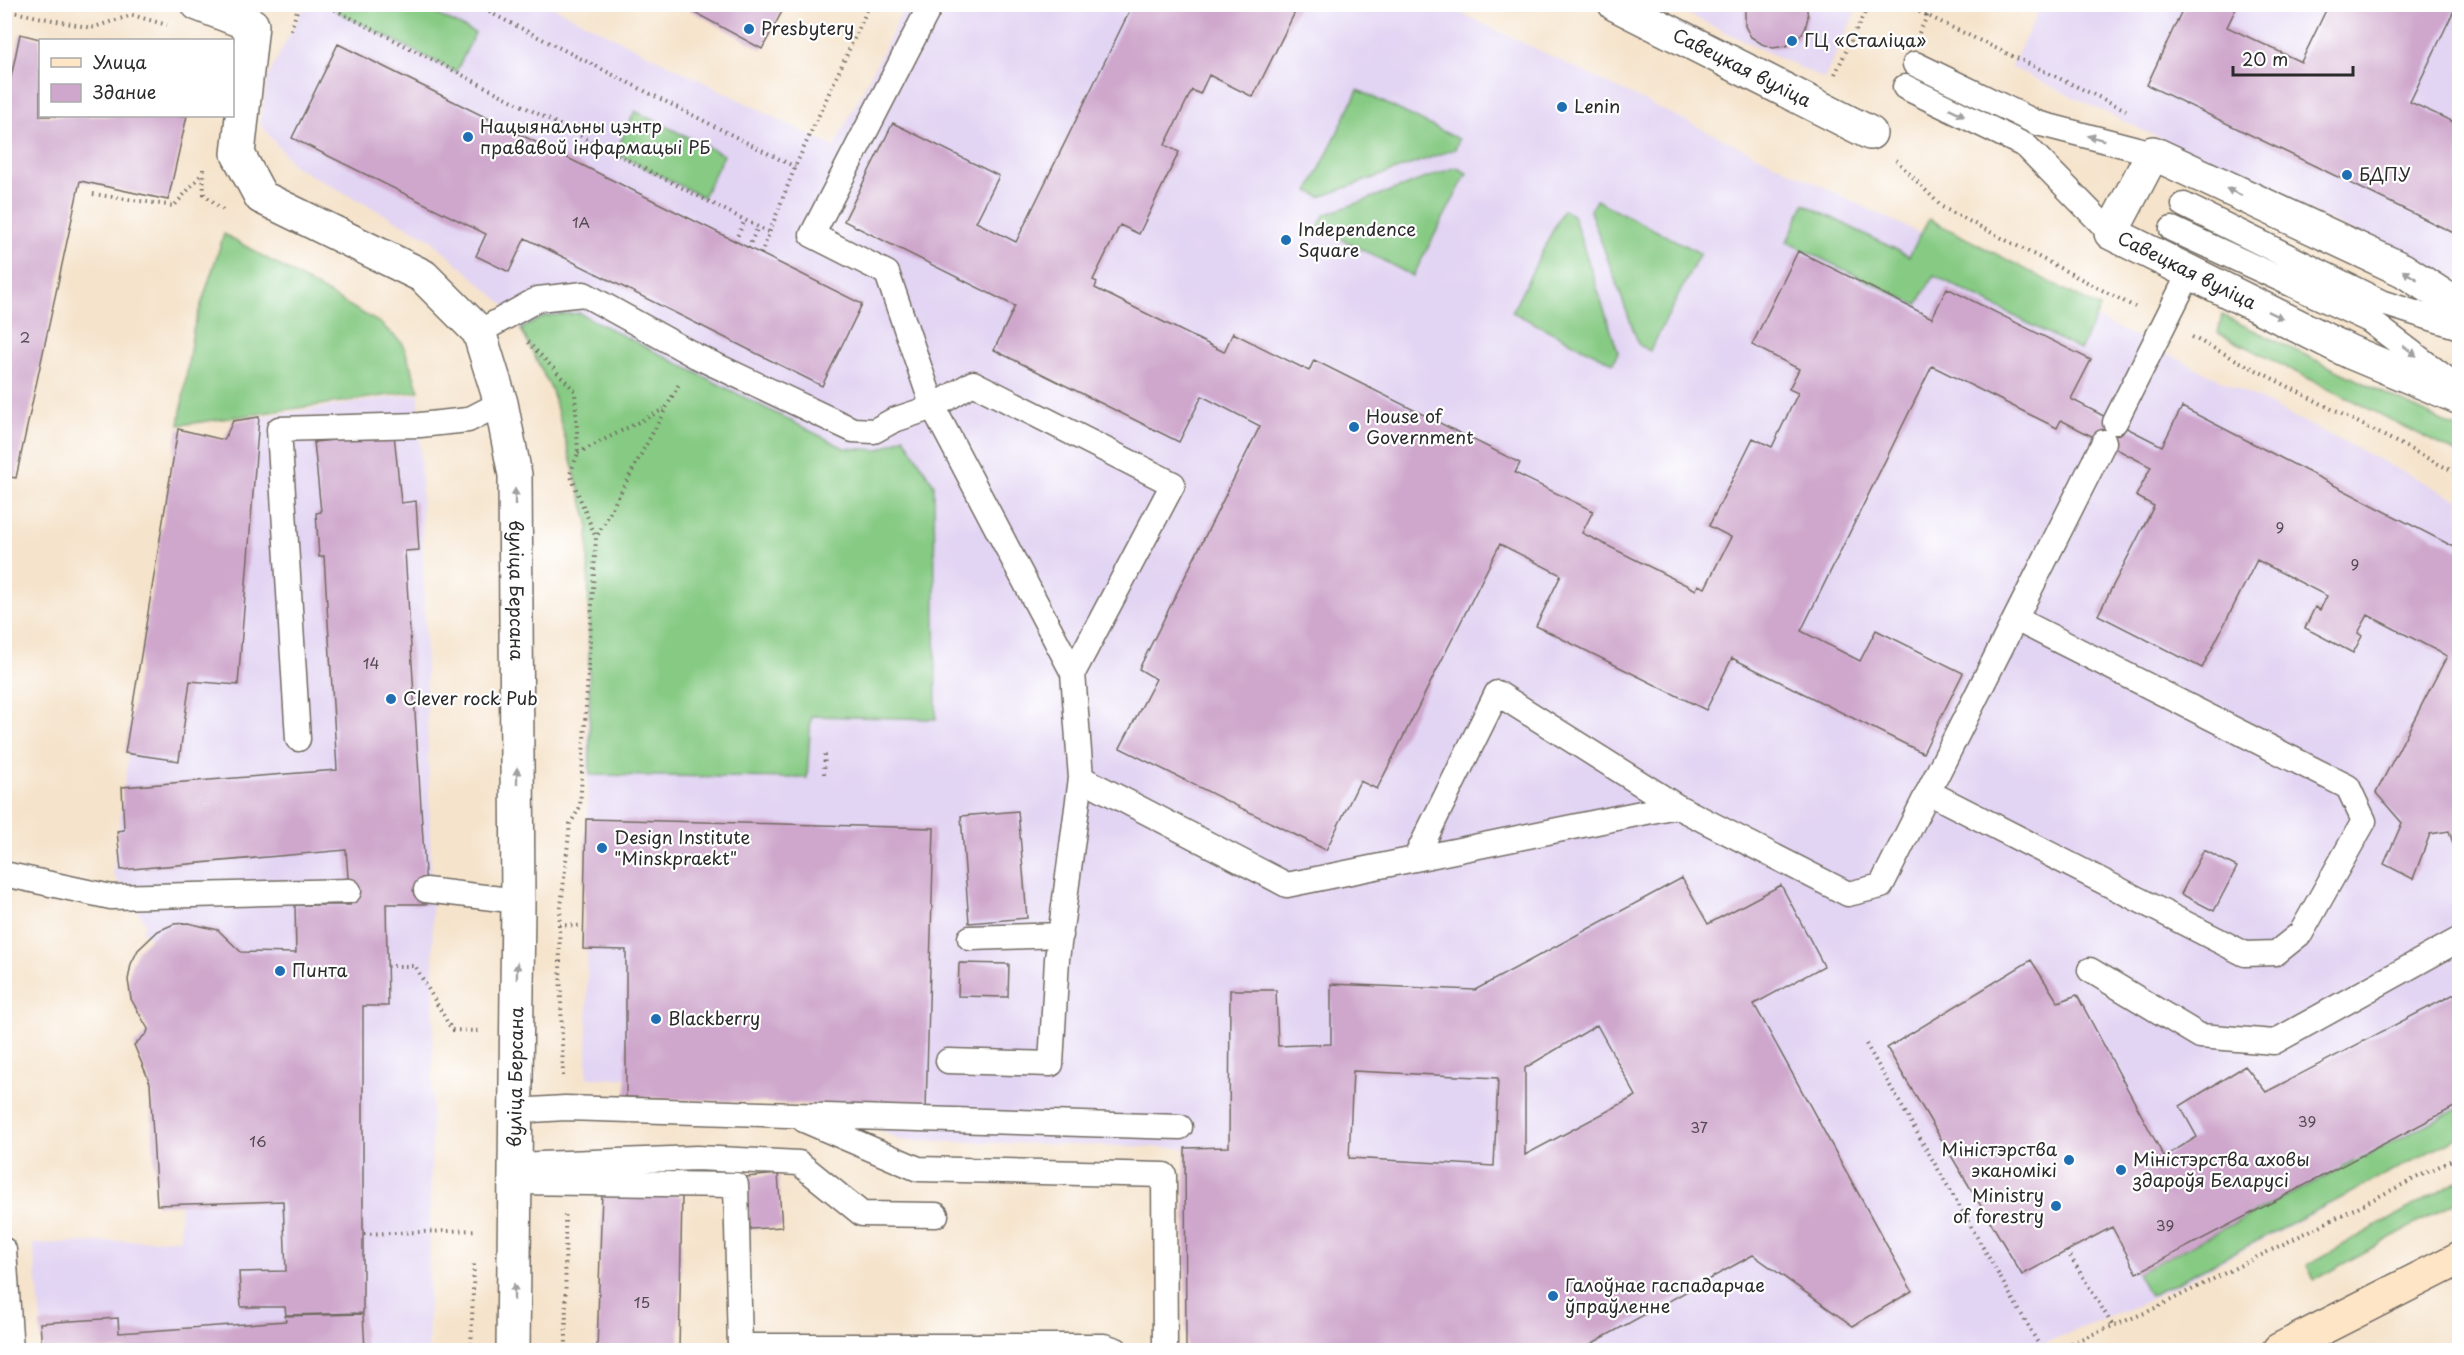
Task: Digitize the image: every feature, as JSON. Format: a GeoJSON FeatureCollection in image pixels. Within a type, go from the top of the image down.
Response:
{"type":"FeatureCollection","features":[{"type":"Feature","properties":{"kind":"main road"},"geometry":{"type":"LineString","coordinates":[[2279,1350],[2460,1258]]}},
{"type":"Feature","properties":{"kind":"street","name":"вуліца Берсана"},"geometry":{"type":"LineString","coordinates":[[198,4],[252,25],[238,154],[261,197],[423,276],[478,332],[501,403],[515,475],[518,901],[513,1350]]}},
{"type":"Feature","properties":{"kind":"street","name":"Савецкая вуліца"},"geometry":{"type":"LineString","coordinates":[[1615,4],[1870,133]]}},
{"type":"Feature","properties":{"kind":"street","name":"Савецкая вуліца"},"geometry":{"type":"LineString","coordinates":[[2153,153],[2111,233],[2350,352],[2460,398]]}},
{"type":"Feature","properties":{"kind":"street"},"geometry":{"type":"LineString","coordinates":[[2153,153],[2403,270],[2460,307]]}},
{"type":"Feature","properties":{"kind":"lane"},"geometry":{"type":"LineString","coordinates":[[931,4],[812,235],[886,273],[933,407],[1073,673],[1081,778],[1060,935],[1050,1064],[948,1061]]}},
{"type":"Feature","properties":{"kind":"lane"},"geometry":{"type":"LineString","coordinates":[[1914,64],[2037,123],[2153,153]]}},
{"type":"Feature","properties":{"kind":"lane"},"geometry":{"type":"LineString","coordinates":[[1905,87],[2026,146],[2111,233]]}},
{"type":"Feature","properties":{"kind":"lane"},"geometry":{"type":"LineString","coordinates":[[2184,205],[2383,303],[2460,327]]}},
{"type":"Feature","properties":{"kind":"lane"},"geometry":{"type":"LineString","coordinates":[[2172,229],[2369,320],[2460,388]]}},
{"type":"Feature","properties":{"kind":"lane"},"geometry":{"type":"LineString","coordinates":[[1414,859],[1497,693],[1676,806],[1848,894],[1881,886],[2190,272]]}},
{"type":"Feature","properties":{"kind":"lane"},"geometry":{"type":"LineString","coordinates":[[478,332],[538,298],[584,294],[696,356],[853,430],[874,431],[894,420],[933,407],[973,383],[1173,484],[1073,673]]}},
{"type":"Feature","properties":{"kind":"lane"},"geometry":{"type":"LineString","coordinates":[[298,739],[279,429],[420,425],[468,420],[501,403]]}},
{"type":"Feature","properties":{"kind":"lane"},"geometry":{"type":"LineString","coordinates":[[1928,792],[2245,954],[2276,953],[2301,933],[2364,821],[2348,787],[2016,619]]}},
{"type":"Feature","properties":{"kind":"lane"},"geometry":{"type":"LineString","coordinates":[[1081,778],[1287,885],[1676,806]]}},
{"type":"Feature","properties":{"kind":"lane"},"geometry":{"type":"LineString","coordinates":[[4,874],[111,897],[349,891]]}},
{"type":"Feature","properties":{"kind":"lane"},"geometry":{"type":"LineString","coordinates":[[426,890],[518,901]]}},
{"type":"Feature","properties":{"kind":"lane"},"geometry":{"type":"LineString","coordinates":[[970,938],[1060,935]]}},
{"type":"Feature","properties":{"kind":"lane"},"geometry":{"type":"LineString","coordinates":[[2090,970],[2200,1036],[2274,1042],[2460,939]]}},
{"type":"Feature","properties":{"kind":"lane"},"geometry":{"type":"LineString","coordinates":[[515,1111],[565,1108],[1180,1127]]}},
{"type":"Feature","properties":{"kind":"lane"},"geometry":{"type":"LineString","coordinates":[[790,1114],[918,1169],[1164,1174],[1165,1350]]}},
{"type":"Feature","properties":{"kind":"lane"},"geometry":{"type":"LineString","coordinates":[[514,1173],[698,1158],[799,1163],[862,1214],[936,1215]]}},
{"type":"Feature","properties":{"kind":"lane"},"geometry":{"type":"LineString","coordinates":[[514,1173],[736,1185],[740,1346],[1104,1346],[1116,1350]]}},
{"type":"Feature","properties":{"kind":"lane"},"geometry":{"type":"LineString","coordinates":[[4,1250],[11,1350]]}},
{"type":"Feature","properties":{"kind":"path"},"geometry":{"type":"LineString","coordinates":[[324,4],[770,233]]}},
{"type":"Feature","properties":{"kind":"path"},"geometry":{"type":"LineString","coordinates":[[473,4],[795,167]]}},
{"type":"Feature","properties":{"kind":"path"},"geometry":{"type":"LineString","coordinates":[[760,254],[795,167],[870,4]]}},
{"type":"Feature","properties":{"kind":"path"},"geometry":{"type":"LineString","coordinates":[[1818,107],[1869,4]]}},
{"type":"Feature","properties":{"kind":"path"},"geometry":{"type":"LineString","coordinates":[[4,10],[91,28],[132,15],[172,27]]}},
{"type":"Feature","properties":{"kind":"path"},"geometry":{"type":"LineString","coordinates":[[204,162],[202,174],[204,194],[226,212]]}},
{"type":"Feature","properties":{"kind":"path"},"geometry":{"type":"LineString","coordinates":[[93,194],[174,206],[202,174]]}},
{"type":"Feature","properties":{"kind":"path"},"geometry":{"type":"LineString","coordinates":[[735,241],[745,219]]}},
{"type":"Feature","properties":{"kind":"path"},"geometry":{"type":"LineString","coordinates":[[748,248],[758,226]]}},
{"type":"Feature","properties":{"kind":"path"},"geometry":{"type":"LineString","coordinates":[[563,1078],[559,925],[570,824],[580,807],[596,538],[664,408],[696,356]]}},
{"type":"Feature","properties":{"kind":"path"},"geometry":{"type":"LineString","coordinates":[[578,453],[664,408]]}},
{"type":"Feature","properties":{"kind":"path"},"geometry":{"type":"LineString","coordinates":[[824,774],[825,754]]}},
{"type":"Feature","properties":{"kind":"path"},"geometry":{"type":"LineString","coordinates":[[559,925],[584,926]]}},
{"type":"Feature","properties":{"kind":"path"},"geometry":{"type":"LineString","coordinates":[[387,966],[415,966],[452,1030],[480,1031]]}},
{"type":"Feature","properties":{"kind":"path"},"geometry":{"type":"LineString","coordinates":[[1866,1044],[2042,1350]]}},
{"type":"Feature","properties":{"kind":"path"},"geometry":{"type":"LineString","coordinates":[[2054,1350],[2146,1312],[2460,1156]]}},
{"type":"Feature","properties":{"kind":"path"},"geometry":{"type":"LineString","coordinates":[[363,1234],[480,1230]]}},
{"type":"Feature","properties":{"kind":"path"},"geometry":{"type":"LineString","coordinates":[[2067,1251],[2113,1326]]}},
{"type":"Feature","properties":{"kind":"path"},"geometry":{"type":"LineString","coordinates":[[471,1350],[473,1269]]}},
{"type":"Feature","properties":{"kind":"shaded area"},"geometry":{"type":"Polygon","coordinates":[[[305,5],[549,5],[834,147],[906,5],[1444,5],[2107,323],[2459,500],[2459,1137],[2141,1304],[2044,1343],[2016,1350],[1186,1350],[1185,1148],[899,1140],[795,1081],[587,1078],[588,522],[552,391],[511,311],[429,238],[294,166],[260,124],[267,79],[305,5]]]}},
{"type":"Feature","properties":{"kind":"shaded area","name":"ГЦ «Сталіца»"},"geometry":{"type":"Polygon","coordinates":[[[1669,5],[1859,5],[1824,79],[1669,5]]]}},
{"type":"Feature","properties":{"kind":"shaded area","name":"БДПУ"},"geometry":{"type":"Polygon","coordinates":[[[2042,5],[2459,5],[2459,282],[2011,67],[2042,5]]]}},
{"type":"Feature","properties":{"kind":"shaded area"},"geometry":{"type":"Polygon","coordinates":[[[419,394],[434,985],[428,1350],[44,1350],[33,1244],[180,1239],[182,1083],[155,940],[142,932],[146,923],[113,874],[140,663],[190,681],[243,419],[419,394]]]}},
{"type":"Feature","properties":{"kind":"green space"},"geometry":{"type":"Polygon","coordinates":[[[340,4],[418,5],[475,33],[456,72],[336,11],[340,4]]]}},
{"type":"Feature","properties":{"kind":"green space"},"geometry":{"type":"Polygon","coordinates":[[[1358,90],[1459,139],[1455,149],[1320,197],[1309,191],[1358,90]]]}},
{"type":"Feature","properties":{"kind":"green space"},"geometry":{"type":"Polygon","coordinates":[[[635,111],[724,155],[703,197],[615,153],[635,111]]]}},
{"type":"Feature","properties":{"kind":"green space"},"geometry":{"type":"Polygon","coordinates":[[[1456,167],[1467,173],[1413,276],[1318,227],[1324,215],[1456,167]]]}},
{"type":"Feature","properties":{"kind":"green space"},"geometry":{"type":"Polygon","coordinates":[[[1596,200],[1700,253],[1650,351],[1639,345],[1590,211],[1596,200]]]}},
{"type":"Feature","properties":{"kind":"green space"},"geometry":{"type":"Polygon","coordinates":[[[1804,204],[1909,256],[1929,219],[2100,308],[2080,350],[1934,275],[1917,305],[1787,242],[1804,204]]]}},
{"type":"Feature","properties":{"kind":"green space"},"geometry":{"type":"Polygon","coordinates":[[[1563,210],[1573,215],[1618,352],[1613,363],[1512,312],[1563,210]]]}},
{"type":"Feature","properties":{"kind":"green space"},"geometry":{"type":"Polygon","coordinates":[[[224,234],[380,323],[403,344],[419,391],[179,425],[193,330],[224,234]]]}},
{"type":"Feature","properties":{"kind":"green space"},"geometry":{"type":"Polygon","coordinates":[[[579,313],[844,448],[879,450],[904,437],[934,485],[936,719],[811,716],[807,778],[590,775],[588,522],[552,391],[521,329],[545,316],[579,313]]]}},
{"type":"Feature","properties":{"kind":"green space"},"geometry":{"type":"Polygon","coordinates":[[[2222,315],[2459,429],[2459,454],[2218,333],[2222,315]]]}},
{"type":"Feature","properties":{"kind":"green space"},"geometry":{"type":"Polygon","coordinates":[[[2459,1108],[2459,1137],[2150,1296],[2137,1273],[2459,1108]]]}},
{"type":"Feature","properties":{"kind":"green space"},"geometry":{"type":"Polygon","coordinates":[[[2459,1180],[2459,1200],[2314,1280],[2307,1265],[2459,1180]]]}},
{"type":"Feature","properties":{"kind":"building","name":"Presbytery"},"geometry":{"type":"Polygon","coordinates":[[[690,4],[786,4],[762,49],[688,9],[690,4]]]}},
{"type":"Feature","properties":{"kind":"building","name":"House of Government"},"geometry":{"type":"Polygon","coordinates":[[[1133,4],[1299,4],[1253,97],[1209,75],[1200,94],[1192,90],[1165,145],[1179,152],[1139,234],[1120,225],[1093,280],[1097,282],[1095,288],[1224,352],[1233,333],[1309,371],[1314,360],[1520,463],[1515,473],[1593,511],[1582,533],[1696,590],[1698,585],[1705,588],[1731,537],[1709,526],[1753,438],[1772,447],[1798,393],[1789,389],[1799,369],[1752,345],[1798,251],[1932,318],[1947,288],[2091,360],[2071,399],[2162,446],[2182,407],[2460,550],[2460,864],[2449,831],[2430,834],[2413,879],[2384,864],[2402,823],[2376,793],[2447,656],[2368,615],[2358,633],[2362,636],[2353,653],[2305,628],[2315,607],[2320,610],[2327,596],[2257,560],[2202,668],[2098,615],[2154,506],[2136,496],[2151,467],[2061,420],[2057,428],[1932,366],[1801,631],[1860,661],[1876,630],[1963,673],[1923,753],[1732,658],[1706,710],[1536,626],[1561,575],[1500,544],[1377,789],[1360,781],[1326,850],[1120,748],[1156,679],[1139,669],[1260,426],[1202,396],[1179,442],[994,350],[1015,306],[844,221],[893,123],[999,176],[976,222],[1016,242],[1133,4]]]}},
{"type":"Feature","properties":{"kind":"building"},"geometry":{"type":"Polygon","coordinates":[[[1745,4],[1806,4],[1808,17],[1805,29],[1797,40],[1786,46],[1773,48],[1762,44],[1751,37],[1745,26],[1745,4]]]}},
{"type":"Feature","properties":{"kind":"building"},"geometry":{"type":"Polygon","coordinates":[[[2185,4],[2238,4],[2227,27],[2301,62],[2329,4],[2457,4],[2410,102],[2460,125],[2460,236],[2147,85],[2185,4]]]}},
{"type":"Feature","properties":{"kind":"building"},"geometry":{"type":"Polygon","coordinates":[[[20,34],[40,39],[39,117],[187,117],[168,200],[80,181],[16,478],[4,476],[4,86],[9,87],[20,34]]]}},
{"type":"Feature","properties":{"kind":"building"},"geometry":{"type":"Polygon","coordinates":[[[338,44],[862,304],[822,386],[525,238],[509,272],[476,256],[486,234],[292,138],[338,44]]]}},
{"type":"Feature","properties":{"kind":"building"},"geometry":{"type":"Polygon","coordinates":[[[259,417],[238,685],[190,681],[179,761],[125,753],[178,429],[224,440],[233,421],[259,417]]]}},
{"type":"Feature","properties":{"kind":"building"},"geometry":{"type":"Polygon","coordinates":[[[394,434],[401,503],[416,501],[419,550],[405,551],[427,904],[386,904],[388,1006],[363,1006],[363,1313],[286,1315],[285,1307],[241,1307],[239,1272],[286,1271],[283,1201],[157,1205],[150,1083],[134,1045],[147,1033],[148,1029],[131,999],[128,980],[131,964],[138,950],[158,931],[174,924],[188,923],[218,930],[241,952],[296,953],[295,905],[350,905],[346,850],[121,870],[117,831],[124,830],[122,787],[337,770],[324,556],[319,557],[316,513],[321,512],[314,442],[394,434]]]}},
{"type":"Feature","properties":{"kind":"building"},"geometry":{"type":"Polygon","coordinates":[[[1018,811],[1027,918],[969,923],[961,816],[1018,811]]]}},
{"type":"Feature","properties":{"kind":"building"},"geometry":{"type":"Polygon","coordinates":[[[586,819],[934,828],[926,1109],[626,1097],[626,950],[583,949],[586,819]]]}},
{"type":"Feature","properties":{"kind":"building"},"geometry":{"type":"Polygon","coordinates":[[[2204,850],[2237,867],[2214,911],[2181,894],[2204,850]]]}},
{"type":"Feature","properties":{"kind":"building"},"geometry":{"type":"Polygon","coordinates":[[[1682,878],[1708,924],[1781,885],[1824,966],[1754,1004],[1912,1291],[1853,1326],[1753,1255],[1580,1350],[1186,1350],[1185,1148],[1229,1147],[1230,990],[1276,990],[1278,1046],[1331,1044],[1331,984],[1475,990],[1682,878]],[[1597,1025],[1525,1068],[1525,1155],[1636,1096],[1597,1025]],[[1353,1071],[1349,1158],[1494,1166],[1498,1078],[1353,1071]]]}},
{"type":"Feature","properties":{"kind":"building"},"geometry":{"type":"Polygon","coordinates":[[[2031,960],[2058,1002],[2077,995],[2164,1157],[2197,1137],[2180,1106],[2245,1066],[2266,1092],[2460,991],[2460,1104],[2137,1273],[2112,1227],[2022,1275],[1887,1048],[2031,960]]]}},
{"type":"Feature","properties":{"kind":"building"},"geometry":{"type":"Polygon","coordinates":[[[959,963],[1009,964],[1008,997],[958,996],[959,963]]]}},
{"type":"Feature","properties":{"kind":"building"},"geometry":{"type":"Polygon","coordinates":[[[778,1174],[782,1227],[750,1229],[746,1177],[778,1174]]]}},
{"type":"Feature","properties":{"kind":"building"},"geometry":{"type":"Polygon","coordinates":[[[602,1191],[682,1196],[679,1350],[597,1350],[602,1191]]]}},
{"type":"Feature","properties":{"kind":"building"},"geometry":{"type":"Polygon","coordinates":[[[363,1314],[365,1350],[42,1350],[40,1323],[118,1318],[119,1333],[286,1321],[285,1316],[363,1314]]]}},
{"type":"Feature","properties":{"kind":"place","name":"Presbytery"},"geometry":{"type":"Point","coordinates":[749,29]}},
{"type":"Feature","properties":{"kind":"place","name":"ГЦ «Сталіца»"},"geometry":{"type":"Point","coordinates":[1792,41]}},
{"type":"Feature","properties":{"kind":"place","name":"Lenin"},"geometry":{"type":"Point","coordinates":[1562,107]}},
{"type":"Feature","properties":{"kind":"place","name":"Нацыянальны цэнтр прававой інфармацыі РБ"},"geometry":{"type":"Point","coordinates":[468,137]}},
{"type":"Feature","properties":{"kind":"place","name":"БДПУ"},"geometry":{"type":"Point","coordinates":[2347,175]}},
{"type":"Feature","properties":{"kind":"place","name":"Independence Square"},"geometry":{"type":"Point","coordinates":[1286,240]}},
{"type":"Feature","properties":{"kind":"place","name":"House of Government"},"geometry":{"type":"Point","coordinates":[1354,427]}},
{"type":"Feature","properties":{"kind":"place","name":"Clever rock Pub"},"geometry":{"type":"Point","coordinates":[391,699]}},
{"type":"Feature","properties":{"kind":"place","name":"Design Institute \"Minskpraekt\""},"geometry":{"type":"Point","coordinates":[602,848]}},
{"type":"Feature","properties":{"kind":"place","name":"Пинта"},"geometry":{"type":"Point","coordinates":[280,971]}},
{"type":"Feature","properties":{"kind":"place","name":"Blackberry"},"geometry":{"type":"Point","coordinates":[656,1019]}},
{"type":"Feature","properties":{"kind":"place","name":"Міністэрства эканомікі"},"geometry":{"type":"Point","coordinates":[2069,1160]}},
{"type":"Feature","properties":{"kind":"place","name":"Міністэрства аховы здароўя Беларусі"},"geometry":{"type":"Point","coordinates":[2121,1170]}},
{"type":"Feature","properties":{"kind":"place","name":"Ministry of forestry"},"geometry":{"type":"Point","coordinates":[2056,1206]}},
{"type":"Feature","properties":{"kind":"place","name":"Галоўнае гаспадарчае ўпраўленне"},"geometry":{"type":"Point","coordinates":[1553,1296]}}]}
